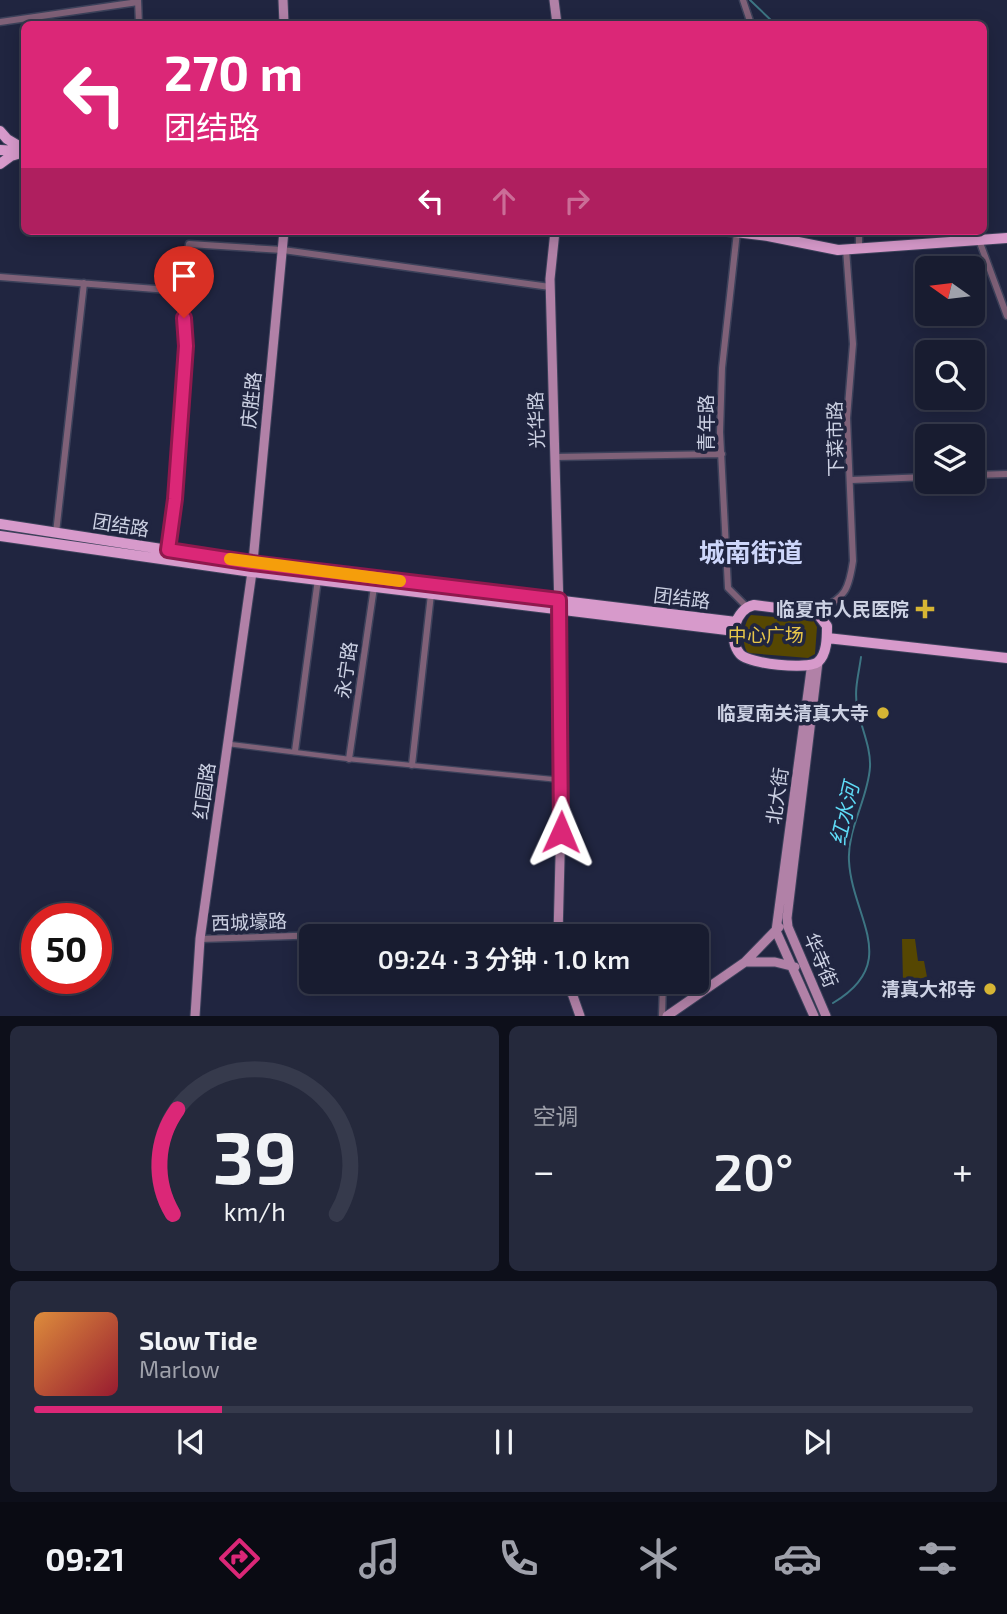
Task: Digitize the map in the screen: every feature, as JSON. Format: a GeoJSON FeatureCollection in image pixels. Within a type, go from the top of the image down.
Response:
{"type":"FeatureCollection","features":[{"type":"Feature","properties":{"kind":"main road"},"geometry":{"type":"LineString","coordinates":[[282,0],[284,21]]}},
{"type":"Feature","properties":{"kind":"main road"},"geometry":{"type":"LineString","coordinates":[[554,0],[558,21]]}},
{"type":"Feature","properties":{"kind":"main road"},"geometry":{"type":"LineString","coordinates":[[0,131],[21,149]]}},
{"type":"Feature","properties":{"kind":"main road"},"geometry":{"type":"LineString","coordinates":[[0,150],[21,151]]}},
{"type":"Feature","properties":{"kind":"main road"},"geometry":{"type":"LineString","coordinates":[[0,164],[21,152]]}},
{"type":"Feature","properties":{"kind":"main road","name":"庆胜路"},"geometry":{"type":"LineString","coordinates":[[252,567],[285,235]]}},
{"type":"Feature","properties":{"kind":"main road","name":"光华路"},"geometry":{"type":"LineString","coordinates":[[555,235],[550,287],[562,780],[558,924]]}},
{"type":"Feature","properties":{"kind":"main road"},"geometry":{"type":"LineString","coordinates":[[787,235],[838,250],[1007,238]]}},
{"type":"Feature","properties":{"kind":"main road","name":"团结路"},"geometry":{"type":"LineString","coordinates":[[0,524],[168,555]]}},
{"type":"Feature","properties":{"kind":"main road","name":"团结路"},"geometry":{"type":"LineString","coordinates":[[0,536],[736,627]]}},
{"type":"Feature","properties":{"kind":"main road","name":"团结路"},"geometry":{"type":"LineString","coordinates":[[252,567],[431,594],[559,604]]}},
{"type":"Feature","properties":{"kind":"main road","name":"红园路"},"geometry":{"type":"LineString","coordinates":[[195,1016],[200,939],[252,567]]}},
{"type":"Feature","properties":{"kind":"main road"},"geometry":{"type":"LineString","coordinates":[[747,607],[817,613],[828,626],[824,653],[815,663],[806,667],[750,660],[739,653],[735,642],[738,615],[747,607]]}},
{"type":"Feature","properties":{"kind":"main road"},"geometry":{"type":"LineString","coordinates":[[827,635],[1007,652]]}},
{"type":"Feature","properties":{"kind":"main road"},"geometry":{"type":"LineString","coordinates":[[827,635],[1007,658]]}},
{"type":"Feature","properties":{"kind":"main road","name":"北大街"},"geometry":{"type":"LineString","coordinates":[[787,918],[815,663]]}},
{"type":"Feature","properties":{"kind":"main road","name":"北大街"},"geometry":{"type":"LineString","coordinates":[[776,931],[815,663]]}},
{"type":"Feature","properties":{"kind":"main road"},"geometry":{"type":"LineString","coordinates":[[665,1016],[745,962],[787,918]]}},
{"type":"Feature","properties":{"kind":"main road","name":"华寺街"},"geometry":{"type":"LineString","coordinates":[[787,918],[788,927],[826,1016]]}},
{"type":"Feature","properties":{"kind":"main road","name":"华寺街"},"geometry":{"type":"LineString","coordinates":[[776,931],[814,1016]]}},
{"type":"Feature","properties":{"kind":"main road"},"geometry":{"type":"LineString","coordinates":[[745,962],[775,962],[805,968]]}},
{"type":"Feature","properties":{"kind":"main road"},"geometry":{"type":"LineString","coordinates":[[572,994],[580,1016]]}},
{"type":"Feature","properties":{"kind":"street"},"geometry":{"type":"LineString","coordinates":[[743,0],[750,21]]}},
{"type":"Feature","properties":{"kind":"street"},"geometry":{"type":"LineString","coordinates":[[0,22],[138,1],[139,21]]}},
{"type":"Feature","properties":{"kind":"street","name":"青年路"},"geometry":{"type":"LineString","coordinates":[[732,235],[722,368],[722,454],[728,588],[747,607]]}},
{"type":"Feature","properties":{"kind":"street"},"geometry":{"type":"LineString","coordinates":[[859,235],[859,248]]}},
{"type":"Feature","properties":{"kind":"street"},"geometry":{"type":"LineString","coordinates":[[979,240],[1007,316]]}},
{"type":"Feature","properties":{"kind":"street"},"geometry":{"type":"LineString","coordinates":[[168,555],[175,499],[186,346],[182,290],[189,244],[283,250],[550,287]]}},
{"type":"Feature","properties":{"kind":"street","name":"下菜市路"},"geometry":{"type":"LineString","coordinates":[[817,613],[845,593],[850,582],[853,561],[847,418],[853,344],[846,249]]}},
{"type":"Feature","properties":{"kind":"street"},"geometry":{"type":"LineString","coordinates":[[0,277],[182,290]]}},
{"type":"Feature","properties":{"kind":"street"},"geometry":{"type":"LineString","coordinates":[[56,533],[84,284]]}},
{"type":"Feature","properties":{"kind":"street"},"geometry":{"type":"LineString","coordinates":[[555,457],[722,454]]}},
{"type":"Feature","properties":{"kind":"street"},"geometry":{"type":"LineString","coordinates":[[985,475],[1007,474]]}},
{"type":"Feature","properties":{"kind":"street"},"geometry":{"type":"LineString","coordinates":[[851,480],[915,478]]}},
{"type":"Feature","properties":{"kind":"street"},"geometry":{"type":"LineString","coordinates":[[295,751],[318,579]]}},
{"type":"Feature","properties":{"kind":"street","name":"永宁路"},"geometry":{"type":"LineString","coordinates":[[349,759],[374,587]]}},
{"type":"Feature","properties":{"kind":"street"},"geometry":{"type":"LineString","coordinates":[[412,765],[431,594]]}},
{"type":"Feature","properties":{"kind":"street"},"geometry":{"type":"LineString","coordinates":[[228,744],[562,780]]}},
{"type":"Feature","properties":{"kind":"street","name":"西城壕路"},"geometry":{"type":"LineString","coordinates":[[200,939],[299,936]]}},
{"type":"Feature","properties":{"kind":"street"},"geometry":{"type":"LineString","coordinates":[[664,994],[665,1016]]}},
{"type":"Feature","properties":{"kind":"green space","name":"中心广场"},"geometry":{"type":"Polygon","coordinates":[[[751,615],[813,620],[817,627],[815,654],[808,658],[748,653],[744,645],[744,634],[751,615]]]}},
{"type":"Feature","properties":{"kind":"green space"},"geometry":{"type":"Polygon","coordinates":[[[902,939],[915,939],[918,961],[924,961],[927,977],[903,982],[902,939]]]}},
{"type":"Feature","properties":{"kind":"waterway","name":"红水河"},"geometry":{"type":"LineString","coordinates":[[750,0],[772,21]]}},
{"type":"Feature","properties":{"kind":"waterway","name":"红水河"},"geometry":{"type":"LineString","coordinates":[[833,1003],[854,987],[865,972],[869,955],[868,938],[852,882],[849,861],[851,837],[866,791],[870,767],[869,751],[856,699],[861,657]]}},
{"type":"Feature","properties":{"kind":"slow traffic"},"geometry":{"type":"LineString","coordinates":[[230,559],[400,581]]}},
{"type":"Feature","properties":{"kind":"place","name":"临夏市人民医院"},"geometry":{"type":"Point","coordinates":[925,609]}},
{"type":"Feature","properties":{"kind":"place","name":"临夏南关清真大寺"},"geometry":{"type":"Point","coordinates":[883,713]}},
{"type":"Feature","properties":{"kind":"place","name":"清真大祁寺"},"geometry":{"type":"Point","coordinates":[990,989]}},
{"type":"Feature","properties":{"kind":"district","name":"城南街道"},"geometry":{"type":"Point","coordinates":[751,553]}},
{"type":"Feature","properties":{"kind":"route"},"geometry":{"type":"LineString","coordinates":[[184,318],[186,346],[175,499],[168,550],[252,563],[559,600],[561,832]]}}]}
